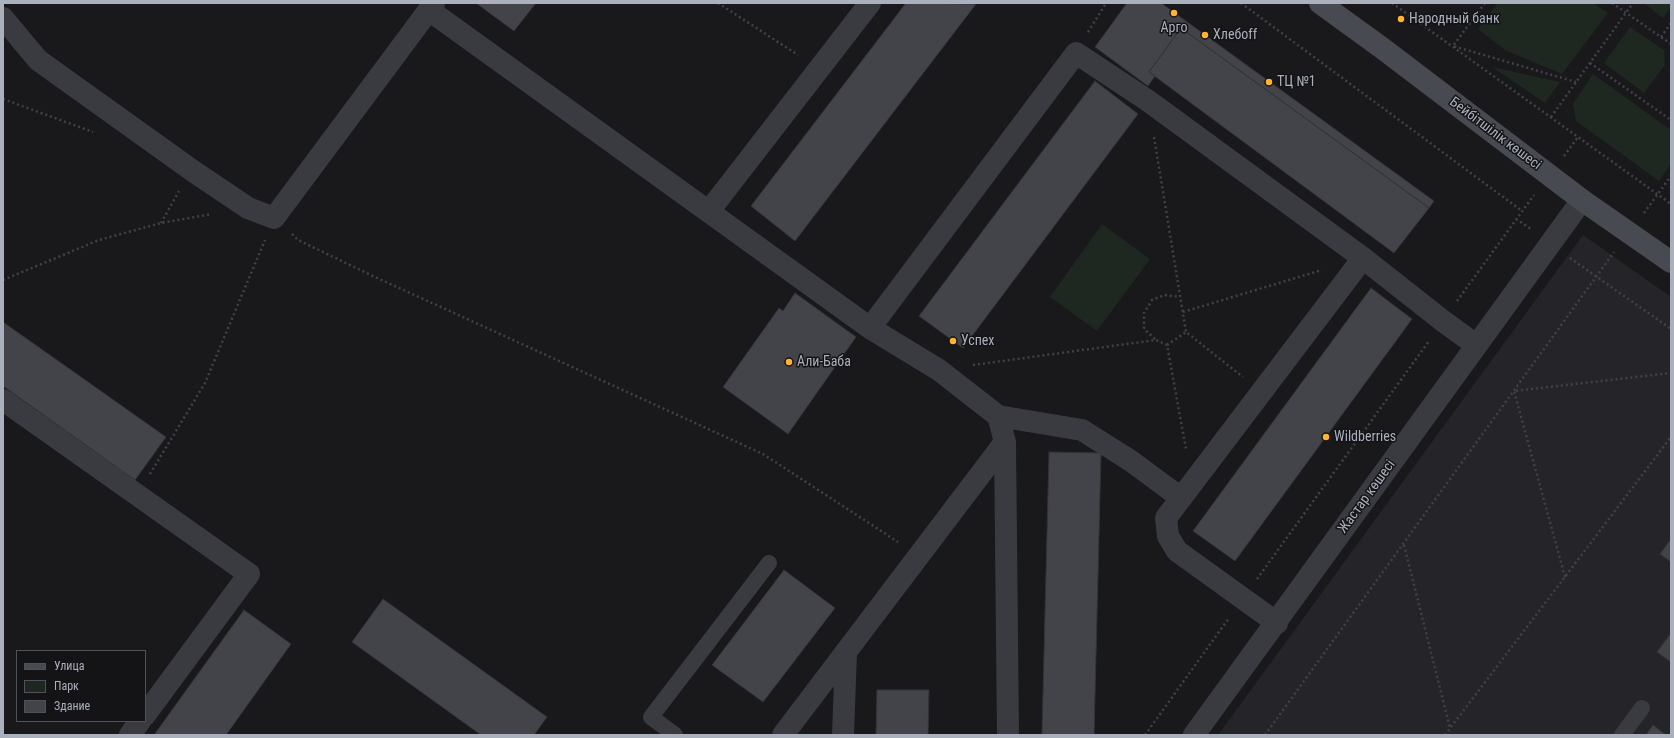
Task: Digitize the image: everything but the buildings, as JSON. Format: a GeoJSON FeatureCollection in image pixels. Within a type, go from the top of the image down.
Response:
{"type":"FeatureCollection","features":[{"type":"Feature","properties":{"kind":"street"},"geometry":{"type":"LineString","coordinates":[[709,211],[870,3]]}},
{"type":"Feature","properties":{"kind":"street","name":"Бейбітшілік көшесі"},"geometry":{"type":"LineString","coordinates":[[1320,3],[1382,48],[1582,200],[1671,262]]}},
{"type":"Feature","properties":{"kind":"street"},"geometry":{"type":"LineString","coordinates":[[3,18],[38,60],[193,171],[248,208],[274,218],[431,7],[870,328],[939,370],[998,416],[1082,430],[1131,461],[1186,490]]}},
{"type":"Feature","properties":{"kind":"street"},"geometry":{"type":"LineString","coordinates":[[870,328],[1076,53],[1147,100],[1363,258],[1442,321],[1476,345]]}},
{"type":"Feature","properties":{"kind":"street","name":"Жастар көшесі"},"geometry":{"type":"LineString","coordinates":[[1194,735],[1582,200]]}},
{"type":"Feature","properties":{"kind":"street"},"geometry":{"type":"LineString","coordinates":[[1276,623],[1177,551],[1168,536],[1166,518],[1363,258]]}},
{"type":"Feature","properties":{"kind":"street"},"geometry":{"type":"LineString","coordinates":[[3,400],[249,574],[146,714]]}},
{"type":"Feature","properties":{"kind":"street"},"geometry":{"type":"LineString","coordinates":[[998,416],[1005,442],[1008,735]]}},
{"type":"Feature","properties":{"kind":"street"},"geometry":{"type":"LineString","coordinates":[[784,735],[1005,442]]}},
{"type":"Feature","properties":{"kind":"street"},"geometry":{"type":"LineString","coordinates":[[843,735],[846,652]]}},
{"type":"Feature","properties":{"kind":"street"},"geometry":{"type":"LineString","coordinates":[[130,735],[139,722]]}},
{"type":"Feature","properties":{"kind":"lane"},"geometry":{"type":"LineString","coordinates":[[675,735],[651,717],[769,563]]}},
{"type":"Feature","properties":{"kind":"lane"},"geometry":{"type":"LineString","coordinates":[[1622,735],[1642,708]]}},
{"type":"Feature","properties":{"kind":"path"},"geometry":{"type":"LineString","coordinates":[[718,3],[819,69]]}},
{"type":"Feature","properties":{"kind":"path"},"geometry":{"type":"LineString","coordinates":[[1076,53],[1106,3]]}},
{"type":"Feature","properties":{"kind":"path"},"geometry":{"type":"LineString","coordinates":[[1145,735],[1522,211],[1240,3]]}},
{"type":"Feature","properties":{"kind":"path"},"geometry":{"type":"LineString","coordinates":[[1392,3],[1671,204]]}},
{"type":"Feature","properties":{"kind":"path"},"geometry":{"type":"LineString","coordinates":[[1453,46],[1485,3]]}},
{"type":"Feature","properties":{"kind":"path"},"geometry":{"type":"LineString","coordinates":[[1612,3],[1671,44]]}},
{"type":"Feature","properties":{"kind":"path"},"geometry":{"type":"LineString","coordinates":[[1551,117],[1633,3]]}},
{"type":"Feature","properties":{"kind":"path"},"geometry":{"type":"LineString","coordinates":[[1661,37],[1671,23]]}},
{"type":"Feature","properties":{"kind":"path"},"geometry":{"type":"LineString","coordinates":[[1453,46],[1576,82]]}},
{"type":"Feature","properties":{"kind":"path"},"geometry":{"type":"LineString","coordinates":[[1590,63],[1671,120]]}},
{"type":"Feature","properties":{"kind":"path"},"geometry":{"type":"LineString","coordinates":[[3,99],[96,133]]}},
{"type":"Feature","properties":{"kind":"path"},"geometry":{"type":"LineString","coordinates":[[1147,100],[1186,332],[1261,391]]}},
{"type":"Feature","properties":{"kind":"path"},"geometry":{"type":"LineString","coordinates":[[161,223],[178,192],[193,171]]}},
{"type":"Feature","properties":{"kind":"path"},"geometry":{"type":"LineString","coordinates":[[3,280],[99,240],[161,223],[248,208]]}},
{"type":"Feature","properties":{"kind":"path"},"geometry":{"type":"LineString","coordinates":[[137,495],[205,383],[274,218],[298,240],[375,277],[763,454],[919,556]]}},
{"type":"Feature","properties":{"kind":"path"},"geometry":{"type":"LineString","coordinates":[[1183,312],[1325,269]]}},
{"type":"Feature","properties":{"kind":"path"},"geometry":{"type":"LineString","coordinates":[[1266,735],[1596,276],[1671,329]]}},
{"type":"Feature","properties":{"kind":"path"},"geometry":{"type":"LineString","coordinates":[[1167,345],[1156,340],[1144,329],[1144,313],[1152,300],[1164,294],[1180,297]]}},
{"type":"Feature","properties":{"kind":"path"},"geometry":{"type":"LineString","coordinates":[[1167,345],[1186,332]]}},
{"type":"Feature","properties":{"kind":"path"},"geometry":{"type":"LineString","coordinates":[[939,370],[1156,340]]}},
{"type":"Feature","properties":{"kind":"path"},"geometry":{"type":"LineString","coordinates":[[1167,345],[1186,490]]}},
{"type":"Feature","properties":{"kind":"path"},"geometry":{"type":"LineString","coordinates":[[1514,391],[1671,373]]}},
{"type":"Feature","properties":{"kind":"path"},"geometry":{"type":"LineString","coordinates":[[1514,391],[1565,577]]}},
{"type":"Feature","properties":{"kind":"path"},"geometry":{"type":"LineString","coordinates":[[1445,735],[1671,437]]}},
{"type":"Feature","properties":{"kind":"path"},"geometry":{"type":"LineString","coordinates":[[1404,544],[1450,728]]}},
{"type":"Feature","properties":{"kind":"shaded area"},"geometry":{"type":"Polygon","coordinates":[[[1583,235],[1671,297],[1671,735],[1218,735],[1583,235]]]}},
{"type":"Feature","properties":{"kind":"green space"},"geometry":{"type":"Polygon","coordinates":[[[1498,3],[1593,3],[1608,13],[1562,74],[1505,50],[1478,29],[1498,3]]]}},
{"type":"Feature","properties":{"kind":"green space"},"geometry":{"type":"Polygon","coordinates":[[[1648,3],[1671,3],[1671,7],[1663,18],[1646,5],[1648,3]]]}},
{"type":"Feature","properties":{"kind":"green space"},"geometry":{"type":"Polygon","coordinates":[[[1630,27],[1664,50],[1665,65],[1644,93],[1604,63],[1630,27]]]}},
{"type":"Feature","properties":{"kind":"green space"},"geometry":{"type":"Polygon","coordinates":[[[1492,67],[1560,82],[1545,103],[1492,67]]]}},
{"type":"Feature","properties":{"kind":"green space"},"geometry":{"type":"Polygon","coordinates":[[[1593,74],[1671,130],[1671,164],[1659,181],[1576,121],[1573,104],[1593,74]]]}},
{"type":"Feature","properties":{"kind":"green space"},"geometry":{"type":"Polygon","coordinates":[[[1102,224],[1150,259],[1097,331],[1050,297],[1102,224]]]}},
{"type":"Feature","properties":{"kind":"place","name":"Арго"},"geometry":{"type":"Point","coordinates":[1174,13]}},
{"type":"Feature","properties":{"kind":"place","name":"Народный банк"},"geometry":{"type":"Point","coordinates":[1401,19]}},
{"type":"Feature","properties":{"kind":"place","name":"Хлебoff"},"geometry":{"type":"Point","coordinates":[1205,35]}},
{"type":"Feature","properties":{"kind":"place","name":"ТЦ №1"},"geometry":{"type":"Point","coordinates":[1269,82]}},
{"type":"Feature","properties":{"kind":"place","name":"Успех"},"geometry":{"type":"Point","coordinates":[953,341]}},
{"type":"Feature","properties":{"kind":"place","name":"Али-Баба"},"geometry":{"type":"Point","coordinates":[789,362]}},
{"type":"Feature","properties":{"kind":"place","name":"Wildberries"},"geometry":{"type":"Point","coordinates":[1326,437]}}]}
